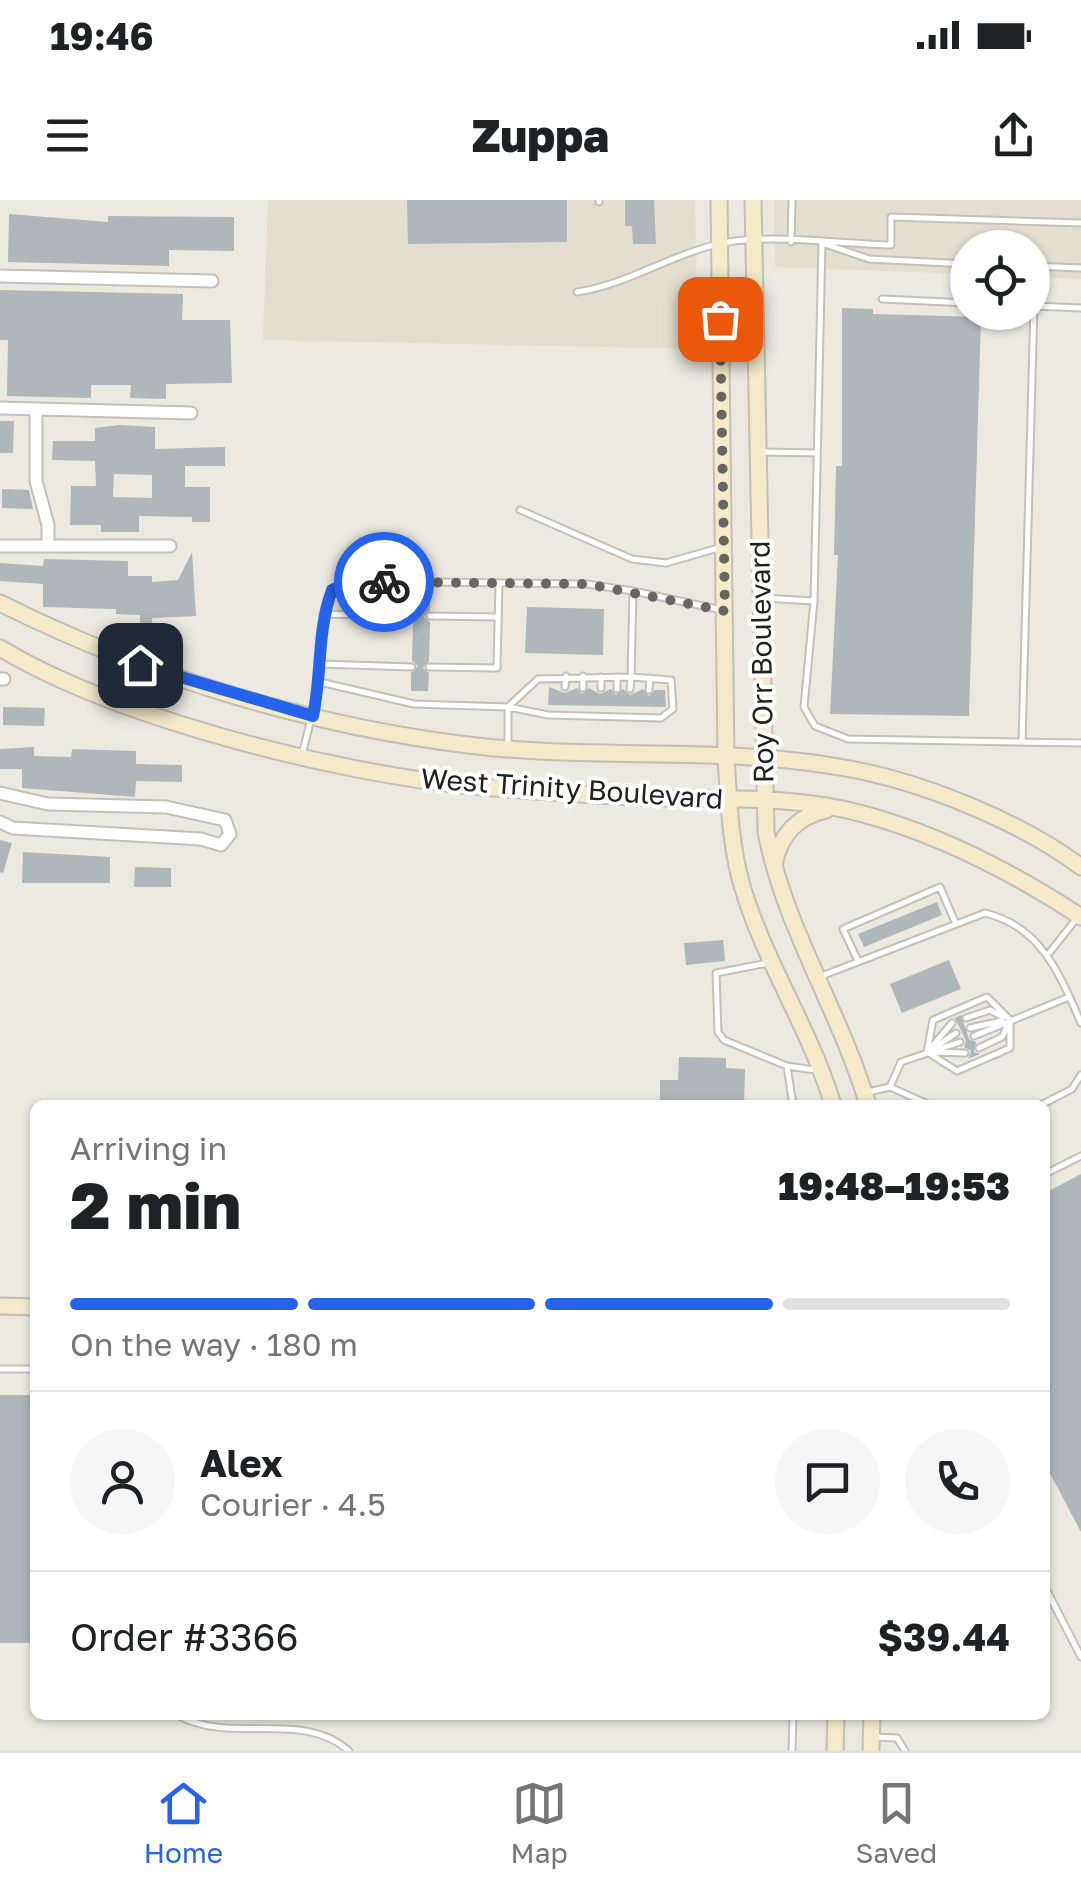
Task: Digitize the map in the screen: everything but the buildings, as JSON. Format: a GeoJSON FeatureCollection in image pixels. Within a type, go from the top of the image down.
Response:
{"type":"FeatureCollection","features":[{"type":"Feature","properties":{"kind":"main road","name":"Roy Orr Boulevard"},"geometry":{"type":"LineString","coordinates":[[719,200],[729,799],[741,882],[823,1071],[832,1100]]}},
{"type":"Feature","properties":{"kind":"main road","name":"Roy Orr Boulevard"},"geometry":{"type":"LineString","coordinates":[[754,200],[764,800],[773,869],[866,1099]]}},
{"type":"Feature","properties":{"kind":"main road","name":"West Trinity Boulevard"},"geometry":{"type":"LineString","coordinates":[[0,604],[140,665],[313,716],[392,734],[508,749],[765,760],[844,768],[886,778],[984,813],[1081,867]]}},
{"type":"Feature","properties":{"kind":"main road","name":"West Trinity Boulevard"},"geometry":{"type":"LineString","coordinates":[[0,648],[26,664],[110,697],[302,756],[455,784],[764,800],[834,808],[924,835],[1000,868],[1080,915]]}},
{"type":"Feature","properties":{"kind":"main road"},"geometry":{"type":"LineString","coordinates":[[773,869],[778,848],[798,820],[834,808]]}},
{"type":"Feature","properties":{"kind":"main road"},"geometry":{"type":"LineString","coordinates":[[0,1306],[30,1307]]}},
{"type":"Feature","properties":{"kind":"main road"},"geometry":{"type":"LineString","coordinates":[[836,1720],[836,1751]]}},
{"type":"Feature","properties":{"kind":"street"},"geometry":{"type":"LineString","coordinates":[[0,276],[212,281]]}},
{"type":"Feature","properties":{"kind":"street"},"geometry":{"type":"LineString","coordinates":[[0,408],[191,413]]}},
{"type":"Feature","properties":{"kind":"street"},"geometry":{"type":"LineString","coordinates":[[36,409],[36,481],[48,526],[48,546]]}},
{"type":"Feature","properties":{"kind":"street"},"geometry":{"type":"LineString","coordinates":[[0,546],[170,546]]}},
{"type":"Feature","properties":{"kind":"street"},"geometry":{"type":"LineString","coordinates":[[0,793],[48,804],[166,807],[225,820],[230,834],[220,845],[201,839],[14,828],[0,822]]}},
{"type":"Feature","properties":{"kind":"lane"},"geometry":{"type":"LineString","coordinates":[[791,242],[792,200]]}},
{"type":"Feature","properties":{"kind":"lane"},"geometry":{"type":"LineString","coordinates":[[577,292],[613,287],[666,261],[718,244],[756,241],[891,245],[891,217],[1081,223]]}},
{"type":"Feature","properties":{"kind":"lane"},"geometry":{"type":"LineString","coordinates":[[822,243],[870,259],[950,263]]}},
{"type":"Feature","properties":{"kind":"lane"},"geometry":{"type":"LineString","coordinates":[[822,243],[814,601],[804,707],[814,726],[848,739],[1081,743]]}},
{"type":"Feature","properties":{"kind":"lane"},"geometry":{"type":"LineString","coordinates":[[1050,267],[1081,268]]}},
{"type":"Feature","properties":{"kind":"lane"},"geometry":{"type":"LineString","coordinates":[[882,299],[950,302]]}},
{"type":"Feature","properties":{"kind":"lane"},"geometry":{"type":"LineString","coordinates":[[1050,307],[1081,308]]}},
{"type":"Feature","properties":{"kind":"lane"},"geometry":{"type":"LineString","coordinates":[[1022,742],[1032,330]]}},
{"type":"Feature","properties":{"kind":"lane"},"geometry":{"type":"LineString","coordinates":[[758,452],[817,453]]}},
{"type":"Feature","properties":{"kind":"lane"},"geometry":{"type":"LineString","coordinates":[[520,510],[632,559],[666,563],[725,546]]}},
{"type":"Feature","properties":{"kind":"lane"},"geometry":{"type":"LineString","coordinates":[[302,756],[320,682],[323,614],[332,590],[357,581],[587,584],[725,611]]}},
{"type":"Feature","properties":{"kind":"lane"},"geometry":{"type":"LineString","coordinates":[[429,668],[497,668],[499,583]]}},
{"type":"Feature","properties":{"kind":"lane"},"geometry":{"type":"LineString","coordinates":[[630,689],[633,591]]}},
{"type":"Feature","properties":{"kind":"lane"},"geometry":{"type":"LineString","coordinates":[[759,598],[814,601]]}},
{"type":"Feature","properties":{"kind":"lane"},"geometry":{"type":"LineString","coordinates":[[323,614],[412,616]]}},
{"type":"Feature","properties":{"kind":"lane"},"geometry":{"type":"LineString","coordinates":[[430,616],[498,618]]}},
{"type":"Feature","properties":{"kind":"lane"},"geometry":{"type":"LineString","coordinates":[[321,664],[412,667]]}},
{"type":"Feature","properties":{"kind":"lane"},"geometry":{"type":"LineString","coordinates":[[565,687],[566,676]]}},
{"type":"Feature","properties":{"kind":"lane"},"geometry":{"type":"LineString","coordinates":[[320,682],[414,704],[508,707],[564,715],[649,718],[669,715],[673,709],[671,680],[583,676],[538,679],[508,707],[508,749]]}},
{"type":"Feature","properties":{"kind":"lane"},"geometry":{"type":"LineString","coordinates":[[583,676],[583,688]]}},
{"type":"Feature","properties":{"kind":"lane"},"geometry":{"type":"LineString","coordinates":[[601,688],[602,677]]}},
{"type":"Feature","properties":{"kind":"lane"},"geometry":{"type":"LineString","coordinates":[[617,677],[617,689]]}},
{"type":"Feature","properties":{"kind":"lane"},"geometry":{"type":"LineString","coordinates":[[649,690],[650,678]]}},
{"type":"Feature","properties":{"kind":"lane"},"geometry":{"type":"LineString","coordinates":[[564,715],[565,706]]}},
{"type":"Feature","properties":{"kind":"lane"},"geometry":{"type":"LineString","coordinates":[[582,706],[582,716]]}},
{"type":"Feature","properties":{"kind":"lane"},"geometry":{"type":"LineString","coordinates":[[601,707],[601,716]]}},
{"type":"Feature","properties":{"kind":"lane"},"geometry":{"type":"LineString","coordinates":[[617,707],[617,717]]}},
{"type":"Feature","properties":{"kind":"lane"},"geometry":{"type":"LineString","coordinates":[[630,707],[630,717]]}},
{"type":"Feature","properties":{"kind":"lane"},"geometry":{"type":"LineString","coordinates":[[649,708],[649,718]]}},
{"type":"Feature","properties":{"kind":"lane"},"geometry":{"type":"LineString","coordinates":[[858,962],[842,928],[940,887],[955,922]]}},
{"type":"Feature","properties":{"kind":"lane"},"geometry":{"type":"LineString","coordinates":[[816,978],[985,913],[1000,916],[1050,952],[1081,1023]]}},
{"type":"Feature","properties":{"kind":"lane"},"geometry":{"type":"LineString","coordinates":[[1050,952],[1080,915]]}},
{"type":"Feature","properties":{"kind":"lane"},"geometry":{"type":"LineString","coordinates":[[773,962],[716,974],[718,1032],[724,1040],[787,1066],[823,1071]]}},
{"type":"Feature","properties":{"kind":"lane"},"geometry":{"type":"LineString","coordinates":[[974,1036],[1070,997]]}},
{"type":"Feature","properties":{"kind":"lane"},"geometry":{"type":"LineString","coordinates":[[987,998],[1010,1020],[1010,1048],[957,1071],[928,1052],[933,1020],[987,998]]}},
{"type":"Feature","properties":{"kind":"lane"},"geometry":{"type":"LineString","coordinates":[[966,1018],[990,1010],[1010,1020]]}},
{"type":"Feature","properties":{"kind":"lane"},"geometry":{"type":"LineString","coordinates":[[970,1028],[1010,1020]]}},
{"type":"Feature","properties":{"kind":"lane"},"geometry":{"type":"LineString","coordinates":[[979,1048],[1002,1037],[1010,1020]]}},
{"type":"Feature","properties":{"kind":"lane"},"geometry":{"type":"LineString","coordinates":[[928,1052],[952,1023]]}},
{"type":"Feature","properties":{"kind":"lane"},"geometry":{"type":"LineString","coordinates":[[928,1052],[956,1033]]}},
{"type":"Feature","properties":{"kind":"lane"},"geometry":{"type":"LineString","coordinates":[[866,1099],[890,1087],[901,1062],[960,1042]]}},
{"type":"Feature","properties":{"kind":"lane"},"geometry":{"type":"LineString","coordinates":[[928,1052],[965,1053]]}},
{"type":"Feature","properties":{"kind":"lane"},"geometry":{"type":"LineString","coordinates":[[787,1066],[791,1100]]}},
{"type":"Feature","properties":{"kind":"lane"},"geometry":{"type":"LineString","coordinates":[[1050,1100],[1072,1089],[1081,1075]]}},
{"type":"Feature","properties":{"kind":"lane"},"geometry":{"type":"LineString","coordinates":[[890,1087],[919,1100]]}},
{"type":"Feature","properties":{"kind":"lane"},"geometry":{"type":"LineString","coordinates":[[1050,1172],[1081,1156]]}},
{"type":"Feature","properties":{"kind":"lane"},"geometry":{"type":"LineString","coordinates":[[0,1369],[30,1369]]}},
{"type":"Feature","properties":{"kind":"lane"},"geometry":{"type":"LineString","coordinates":[[1050,1597],[1081,1657]]}},
{"type":"Feature","properties":{"kind":"lane"},"geometry":{"type":"LineString","coordinates":[[190,1720],[203,1725],[322,1732],[349,1751]]}},
{"type":"Feature","properties":{"kind":"lane"},"geometry":{"type":"LineString","coordinates":[[792,1751],[793,1720]]}},
{"type":"Feature","properties":{"kind":"lane"},"geometry":{"type":"LineString","coordinates":[[871,1744],[897,1738],[905,1751]]}},
{"type":"Feature","properties":{"kind":"shaded area"},"geometry":{"type":"Polygon","coordinates":[[[268,200],[695,200],[698,349],[263,340],[268,200]]]}},
{"type":"Feature","properties":{"kind":"shaded area"},"geometry":{"type":"Polygon","coordinates":[[[774,200],[1081,200],[1081,279],[1050,278],[1050,230],[950,230],[950,273],[775,267],[774,200]]]}},
{"type":"Feature","properties":{"kind":"way so far"},"geometry":{"type":"LineString","coordinates":[[384,582],[587,584],[725,611],[720,319]]}},
{"type":"Feature","properties":{"kind":"route"},"geometry":{"type":"LineString","coordinates":[[140,665],[313,716],[320,682],[323,614],[332,590],[357,581],[384,582]]}}]}
